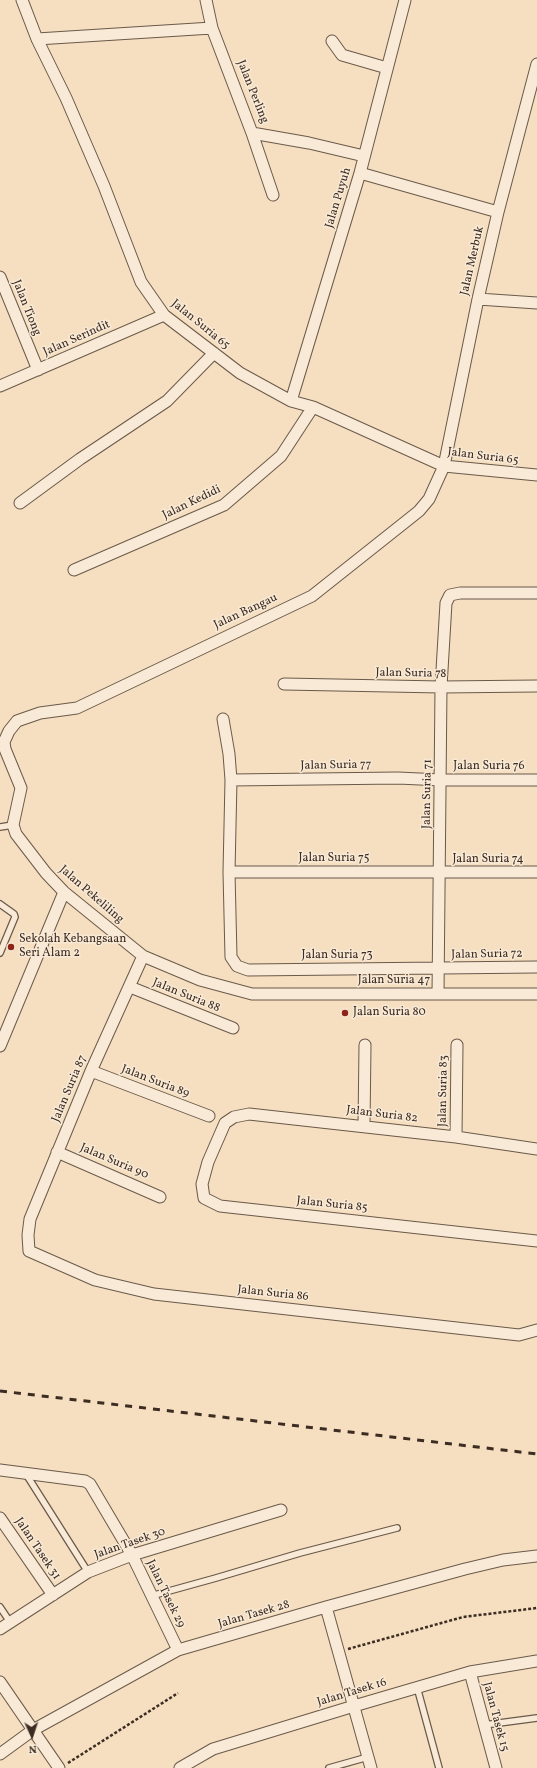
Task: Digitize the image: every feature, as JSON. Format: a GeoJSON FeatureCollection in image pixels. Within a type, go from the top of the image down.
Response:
{"type":"FeatureCollection","features":[{"type":"Feature","properties":{"kind":"street","name":"Jalan Suria 65"},"geometry":{"type":"LineString","coordinates":[[22,0],[37,39],[66,98],[104,186],[141,282],[164,315],[240,373],[291,401],[313,408],[444,466],[537,475]]}},
{"type":"Feature","properties":{"kind":"street","name":"Jalan Perling"},"geometry":{"type":"LineString","coordinates":[[206,0],[212,28],[252,132],[364,156]]}},
{"type":"Feature","properties":{"kind":"street","name":"Jalan Puyuh"},"geometry":{"type":"LineString","coordinates":[[291,401],[360,173],[405,0]]}},
{"type":"Feature","properties":{"kind":"street"},"geometry":{"type":"LineString","coordinates":[[37,39],[212,28]]}},
{"type":"Feature","properties":{"kind":"street"},"geometry":{"type":"LineString","coordinates":[[332,41],[342,55],[387,68]]}},
{"type":"Feature","properties":{"kind":"street","name":"Jalan Merbuk"},"geometry":{"type":"LineString","coordinates":[[444,466],[478,299],[498,212],[537,64]]}},
{"type":"Feature","properties":{"kind":"street"},"geometry":{"type":"LineString","coordinates":[[252,132],[273,195]]}},
{"type":"Feature","properties":{"kind":"street"},"geometry":{"type":"LineString","coordinates":[[360,173],[498,212]]}},
{"type":"Feature","properties":{"kind":"street","name":"Jalan Tiong"},"geometry":{"type":"LineString","coordinates":[[0,277],[38,370]]}},
{"type":"Feature","properties":{"kind":"street"},"geometry":{"type":"LineString","coordinates":[[478,299],[537,303]]}},
{"type":"Feature","properties":{"kind":"street","name":"Jalan Serindit"},"geometry":{"type":"LineString","coordinates":[[0,386],[164,315]]}},
{"type":"Feature","properties":{"kind":"street"},"geometry":{"type":"LineString","coordinates":[[20,503],[80,459],[166,401],[214,354]]}},
{"type":"Feature","properties":{"kind":"street","name":"Jalan Kedidi"},"geometry":{"type":"LineString","coordinates":[[74,570],[224,505],[281,456],[313,408]]}},
{"type":"Feature","properties":{"kind":"street","name":"Jalan Bangau"},"geometry":{"type":"LineString","coordinates":[[13,825],[21,788],[5,749],[4,742],[9,731],[17,721],[40,713],[77,708],[312,596],[419,511],[429,499],[444,466]]}},
{"type":"Feature","properties":{"kind":"street","name":"Jalan Suria 71"},"geometry":{"type":"LineString","coordinates":[[438,994],[441,687],[446,603],[450,595],[460,593],[537,593]]}},
{"type":"Feature","properties":{"kind":"street","name":"Jalan Suria 78"},"geometry":{"type":"LineString","coordinates":[[284,684],[441,687],[537,686]]}},
{"type":"Feature","properties":{"kind":"street"},"geometry":{"type":"LineString","coordinates":[[223,719],[230,754],[231,780],[229,872]]}},
{"type":"Feature","properties":{"kind":"street","name":"Jalan Suria 77"},"geometry":{"type":"LineString","coordinates":[[231,780],[398,778],[441,780]]}},
{"type":"Feature","properties":{"kind":"street","name":"Jalan Suria 76"},"geometry":{"type":"LineString","coordinates":[[441,780],[537,780]]}},
{"type":"Feature","properties":{"kind":"street","name":"Jalan Pekeliling"},"geometry":{"type":"LineString","coordinates":[[13,825],[16,834],[46,873],[64,892],[143,956],[200,980],[252,994]]}},
{"type":"Feature","properties":{"kind":"street","name":"Jalan Suria 75"},"geometry":{"type":"LineString","coordinates":[[229,872],[439,873]]}},
{"type":"Feature","properties":{"kind":"street","name":"Jalan Suria 73"},"geometry":{"type":"LineString","coordinates":[[229,872],[231,957],[237,966],[248,970],[438,969]]}},
{"type":"Feature","properties":{"kind":"street","name":"Jalan Suria 74"},"geometry":{"type":"LineString","coordinates":[[439,873],[537,872]]}},
{"type":"Feature","properties":{"kind":"street"},"geometry":{"type":"LineString","coordinates":[[0,1046],[64,892]]}},
{"type":"Feature","properties":{"kind":"street","name":"Jalan Suria 87"},"geometry":{"type":"LineString","coordinates":[[28,1235],[30,1219],[57,1152],[91,1071],[143,956]]}},
{"type":"Feature","properties":{"kind":"street","name":"Jalan Suria 72"},"geometry":{"type":"LineString","coordinates":[[438,969],[537,967]]}},
{"type":"Feature","properties":{"kind":"street","name":"Jalan Suria 88"},"geometry":{"type":"LineString","coordinates":[[130,987],[233,1028]]}},
{"type":"Feature","properties":{"kind":"street","name":"Jalan Suria 47"},"geometry":{"type":"LineString","coordinates":[[252,994],[537,994]]}},
{"type":"Feature","properties":{"kind":"street"},"geometry":{"type":"LineString","coordinates":[[364,1126],[365,1045]]}},
{"type":"Feature","properties":{"kind":"street","name":"Jalan Suria 83"},"geometry":{"type":"LineString","coordinates":[[456,1137],[457,1045]]}},
{"type":"Feature","properties":{"kind":"street","name":"Jalan Suria 89"},"geometry":{"type":"LineString","coordinates":[[91,1071],[209,1116]]}},
{"type":"Feature","properties":{"kind":"street","name":"Jalan Suria 82"},"geometry":{"type":"LineString","coordinates":[[225,1123],[234,1117],[249,1114],[456,1137],[537,1149]]}},
{"type":"Feature","properties":{"kind":"street","name":"Jalan Suria 85"},"geometry":{"type":"LineString","coordinates":[[225,1123],[208,1162],[202,1184],[204,1198],[220,1206],[537,1241]]}},
{"type":"Feature","properties":{"kind":"street","name":"Jalan Suria 90"},"geometry":{"type":"LineString","coordinates":[[57,1152],[160,1197]]}},
{"type":"Feature","properties":{"kind":"street","name":"Jalan Suria 86"},"geometry":{"type":"LineString","coordinates":[[28,1235],[29,1251],[95,1280],[154,1294],[519,1335],[537,1330]]}},
{"type":"Feature","properties":{"kind":"street","name":"Jalan Tasek 29"},"geometry":{"type":"LineString","coordinates":[[0,1470],[85,1481],[90,1484],[132,1555],[178,1650]]}},
{"type":"Feature","properties":{"kind":"street","name":"Jalan Tasek 30"},"geometry":{"type":"LineString","coordinates":[[0,1629],[88,1572],[132,1555],[281,1510]]}},
{"type":"Feature","properties":{"kind":"street","name":"Jalan Tasek 31"},"geometry":{"type":"LineString","coordinates":[[0,1518],[53,1595]]}},
{"type":"Feature","properties":{"kind":"street","name":"Jalan Tasek 28"},"geometry":{"type":"LineString","coordinates":[[0,1754],[33,1730],[178,1650],[326,1607],[503,1560],[537,1556]]}},
{"type":"Feature","properties":{"kind":"street"},"geometry":{"type":"LineString","coordinates":[[326,1607],[370,1763]]}},
{"type":"Feature","properties":{"kind":"street","name":"Jalan Tasek 16"},"geometry":{"type":"LineString","coordinates":[[180,1768],[213,1749],[417,1687],[470,1672],[537,1661]]}},
{"type":"Feature","properties":{"kind":"street","name":"Jalan Tasek 15"},"geometry":{"type":"LineString","coordinates":[[470,1672],[496,1768]]}},
{"type":"Feature","properties":{"kind":"street"},"geometry":{"type":"LineString","coordinates":[[0,1682],[33,1730],[64,1766]]}},
{"type":"Feature","properties":{"kind":"lane"},"geometry":{"type":"LineString","coordinates":[[0,827],[13,825]]}},
{"type":"Feature","properties":{"kind":"lane"},"geometry":{"type":"LineString","coordinates":[[0,904],[14,914],[15,917],[0,952]]}},
{"type":"Feature","properties":{"kind":"lane"},"geometry":{"type":"LineString","coordinates":[[26,1474],[88,1572]]}},
{"type":"Feature","properties":{"kind":"lane"},"geometry":{"type":"LineString","coordinates":[[151,1596],[300,1553],[397,1528]]}},
{"type":"Feature","properties":{"kind":"lane"},"geometry":{"type":"LineString","coordinates":[[0,1607],[10,1622]]}},
{"type":"Feature","properties":{"kind":"lane"},"geometry":{"type":"LineString","coordinates":[[417,1687],[439,1768]]}},
{"type":"Feature","properties":{"kind":"lane"},"geometry":{"type":"LineString","coordinates":[[484,1725],[537,1718]]}},
{"type":"Feature","properties":{"kind":"lane"},"geometry":{"type":"LineString","coordinates":[[329,1768],[370,1763]]}},
{"type":"Feature","properties":{"kind":"path"},"geometry":{"type":"LineString","coordinates":[[339,1652],[463,1617],[537,1608]]}},
{"type":"Feature","properties":{"kind":"path"},"geometry":{"type":"LineString","coordinates":[[64,1766],[178,1693]]}},
{"type":"Feature","properties":{"kind":"railway"},"geometry":{"type":"LineString","coordinates":[[0,1391],[537,1454]]}},
{"type":"Feature","properties":{"kind":"place","name":"Sekolah Kebangsaan Seri Alam 2"},"geometry":{"type":"Point","coordinates":[11,947]}},
{"type":"Feature","properties":{"kind":"place","name":"Jalan Suria 80"},"geometry":{"type":"Point","coordinates":[345,1013]}}]}
